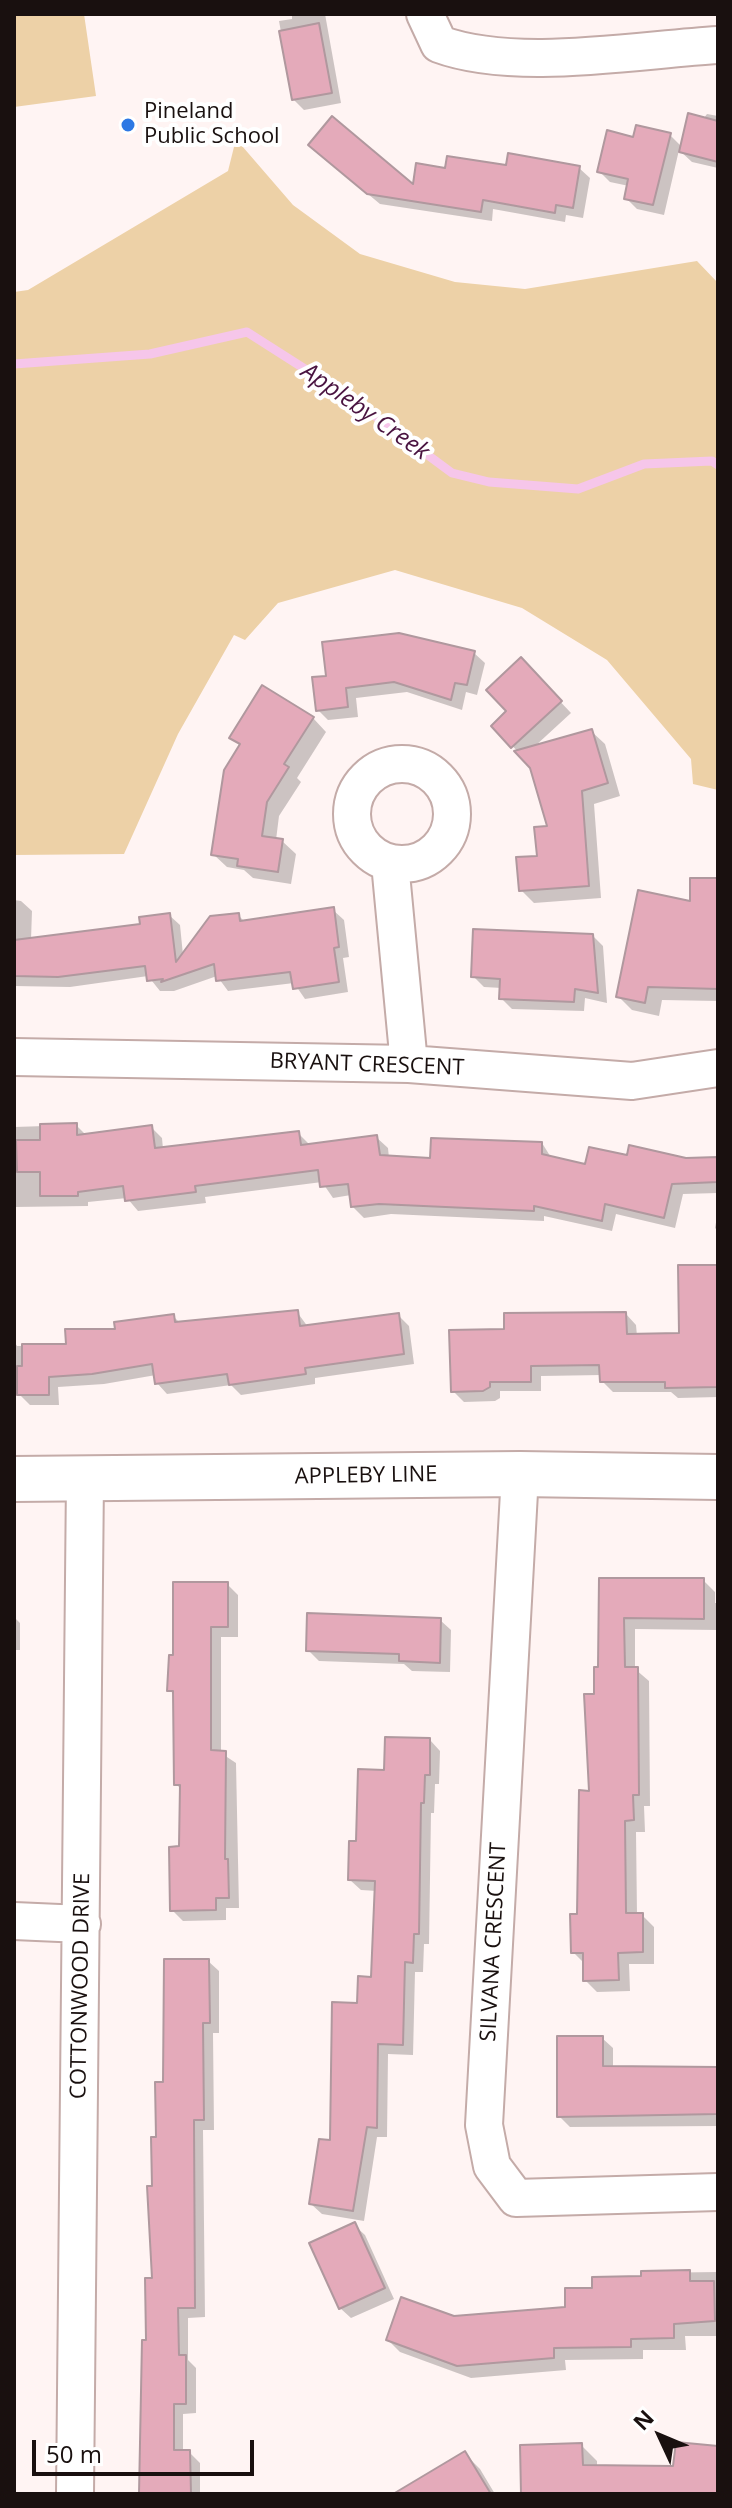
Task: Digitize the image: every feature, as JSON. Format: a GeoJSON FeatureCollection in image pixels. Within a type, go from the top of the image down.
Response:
{"type":"FeatureCollection","features":[{"type":"Feature","properties":{"kind":"main road","name":"APPLEBY LINE"},"geometry":{"type":"LineString","coordinates":[[14,1479],[520,1474],[718,1477]]}},
{"type":"Feature","properties":{"kind":"street"},"geometry":{"type":"LineString","coordinates":[[425,14],[439,44],[468,55],[511,59],[718,45]]}},
{"type":"Feature","properties":{"kind":"street"},"geometry":{"type":"LineString","coordinates":[[390,863],[409,1064]]}},
{"type":"Feature","properties":{"kind":"street","name":"BRYANT CRESCENT"},"geometry":{"type":"LineString","coordinates":[[14,1057],[409,1064],[632,1081],[718,1068]]}},
{"type":"Feature","properties":{"kind":"street","name":"SILVANA CRESCENT"},"geometry":{"type":"LineString","coordinates":[[520,1474],[484,2125],[492,2166],[516,2198],[718,2192]]}},
{"type":"Feature","properties":{"kind":"street","name":"COTTONWOOD DRIVE"},"geometry":{"type":"LineString","coordinates":[[75,2494],[85,1478]]}},
{"type":"Feature","properties":{"kind":"street"},"geometry":{"type":"LineString","coordinates":[[14,1921],[82,1924]]}},
{"type":"Feature","properties":{"kind":"shaded area"},"geometry":{"type":"Polygon","coordinates":[[[14,14],[84,14],[96,96],[14,107],[14,14]]]}},
{"type":"Feature","properties":{"kind":"shaded area"},"geometry":{"type":"Polygon","coordinates":[[[236,139],[293,205],[360,254],[455,282],[525,289],[697,261],[718,283],[718,790],[693,784],[691,759],[607,660],[522,608],[395,570],[278,603],[245,640],[234,635],[178,734],[124,854],[14,855],[14,292],[28,290],[228,171],[236,139]]]}},
{"type":"Feature","properties":{"kind":"building"},"geometry":{"type":"Polygon","coordinates":[[[319,23],[332,93],[292,100],[279,31],[319,23]]]}},
{"type":"Feature","properties":{"kind":"building"},"geometry":{"type":"Polygon","coordinates":[[[688,113],[718,121],[718,162],[679,152],[688,113]]]}},
{"type":"Feature","properties":{"kind":"building"},"geometry":{"type":"Polygon","coordinates":[[[332,116],[413,184],[416,163],[445,168],[447,156],[506,165],[508,153],[580,166],[573,208],[556,205],[555,213],[483,200],[481,212],[367,194],[308,145],[332,116]]]}},
{"type":"Feature","properties":{"kind":"building"},"geometry":{"type":"Polygon","coordinates":[[[636,125],[671,133],[653,205],[624,199],[628,179],[597,172],[607,130],[633,137],[636,125]]]}},
{"type":"Feature","properties":{"kind":"building"},"geometry":{"type":"Polygon","coordinates":[[[399,633],[475,651],[467,685],[455,683],[451,700],[394,682],[346,688],[348,707],[316,711],[312,677],[326,676],[322,642],[399,633]]]}},
{"type":"Feature","properties":{"kind":"building"},"geometry":{"type":"Polygon","coordinates":[[[521,657],[562,701],[511,748],[491,726],[506,711],[486,690],[521,657]]]}},
{"type":"Feature","properties":{"kind":"building"},"geometry":{"type":"Polygon","coordinates":[[[262,685],[314,717],[284,764],[289,767],[267,802],[262,836],[283,839],[278,872],[237,866],[238,859],[211,855],[224,770],[240,744],[229,738],[262,685]]]}},
{"type":"Feature","properties":{"kind":"building"},"geometry":{"type":"Polygon","coordinates":[[[592,729],[608,783],[582,791],[589,886],[519,891],[516,857],[537,856],[534,827],[547,826],[530,768],[514,751],[592,729]]]}},
{"type":"Feature","properties":{"kind":"building"},"geometry":{"type":"Polygon","coordinates":[[[690,878],[718,878],[718,989],[648,987],[645,1003],[616,997],[638,890],[690,901],[690,878]]]}},
{"type":"Feature","properties":{"kind":"building"},"geometry":{"type":"Polygon","coordinates":[[[334,907],[339,947],[334,948],[339,982],[293,989],[290,972],[216,981],[214,964],[161,982],[163,979],[147,981],[145,966],[58,977],[14,976],[14,940],[140,924],[139,917],[170,913],[176,962],[210,916],[239,913],[240,921],[334,907]]]}},
{"type":"Feature","properties":{"kind":"building"},"geometry":{"type":"Polygon","coordinates":[[[473,929],[593,934],[598,993],[575,989],[574,1002],[499,999],[500,979],[471,977],[473,929]]]}},
{"type":"Feature","properties":{"kind":"building"},"geometry":{"type":"Polygon","coordinates":[[[77,1123],[77,1135],[152,1125],[155,1148],[299,1131],[301,1145],[377,1135],[380,1155],[430,1158],[431,1138],[542,1142],[542,1154],[585,1164],[589,1147],[627,1155],[629,1145],[686,1158],[718,1157],[718,1182],[672,1184],[664,1218],[605,1204],[602,1221],[534,1206],[534,1211],[379,1204],[351,1207],[348,1184],[320,1187],[318,1170],[195,1186],[196,1192],[125,1201],[123,1186],[78,1192],[78,1196],[40,1196],[40,1172],[17,1172],[16,1140],[40,1140],[40,1124],[77,1123]]]}},
{"type":"Feature","properties":{"kind":"building"},"geometry":{"type":"Polygon","coordinates":[[[678,1265],[718,1265],[718,1387],[665,1388],[665,1382],[600,1382],[599,1365],[531,1366],[531,1382],[490,1382],[490,1387],[483,1391],[451,1392],[449,1330],[504,1329],[504,1313],[626,1312],[627,1334],[679,1333],[678,1265]]]}},
{"type":"Feature","properties":{"kind":"building"},"geometry":{"type":"Polygon","coordinates":[[[298,1310],[300,1326],[399,1313],[404,1354],[305,1368],[306,1374],[229,1385],[227,1374],[155,1384],[152,1364],[92,1374],[49,1377],[49,1395],[17,1395],[17,1366],[22,1366],[22,1344],[66,1344],[65,1329],[115,1329],[114,1322],[174,1314],[175,1322],[298,1310]]]}},
{"type":"Feature","properties":{"kind":"building"},"geometry":{"type":"Polygon","coordinates":[[[599,1578],[704,1578],[704,1619],[624,1618],[625,1667],[638,1667],[639,1795],[633,1795],[634,1820],[625,1821],[626,1913],[643,1913],[643,1952],[618,1953],[619,1980],[583,1981],[583,1953],[571,1953],[570,1914],[577,1914],[579,1790],[589,1791],[584,1694],[594,1694],[594,1667],[598,1667],[599,1578]]]}},
{"type":"Feature","properties":{"kind":"building"},"geometry":{"type":"Polygon","coordinates":[[[173,1582],[228,1582],[228,1627],[211,1627],[211,1750],[226,1751],[225,1859],[228,1859],[229,1898],[216,1898],[216,1910],[170,1911],[169,1847],[179,1846],[180,1785],[174,1785],[173,1691],[167,1691],[169,1655],[173,1655],[173,1582]]]}},
{"type":"Feature","properties":{"kind":"building"},"geometry":{"type":"Polygon","coordinates":[[[307,1613],[441,1618],[440,1663],[399,1661],[399,1654],[306,1651],[307,1613]]]}},
{"type":"Feature","properties":{"kind":"building"},"geometry":{"type":"Polygon","coordinates":[[[385,1737],[430,1738],[430,1775],[425,1775],[424,1803],[421,1803],[419,1934],[414,1934],[413,1963],[405,1962],[403,2045],[378,2044],[377,2128],[367,2127],[353,2211],[309,2204],[319,2139],[330,2140],[332,2002],[357,2003],[358,1976],[371,1977],[375,1881],[348,1880],[349,1841],[356,1841],[358,1769],[384,1770],[385,1737]]]}},
{"type":"Feature","properties":{"kind":"building"},"geometry":{"type":"Polygon","coordinates":[[[164,1959],[209,1959],[210,2023],[203,2023],[204,2120],[194,2120],[195,2308],[178,2308],[179,2355],[186,2355],[186,2404],[174,2404],[174,2450],[190,2450],[191,2494],[139,2494],[142,2340],[146,2340],[145,2278],[152,2278],[147,2186],[152,2186],[151,2137],[156,2137],[155,2082],[163,2082],[164,1959]]]}},
{"type":"Feature","properties":{"kind":"building"},"geometry":{"type":"Polygon","coordinates":[[[557,2036],[603,2036],[603,2066],[718,2067],[718,2114],[557,2117],[557,2036]]]}},
{"type":"Feature","properties":{"kind":"building"},"geometry":{"type":"Polygon","coordinates":[[[355,2222],[385,2288],[339,2309],[309,2243],[355,2222]]]}},
{"type":"Feature","properties":{"kind":"building"},"geometry":{"type":"Polygon","coordinates":[[[690,2270],[690,2281],[714,2281],[715,2321],[674,2324],[674,2338],[631,2339],[631,2347],[554,2348],[554,2358],[457,2366],[386,2340],[401,2297],[454,2316],[565,2307],[565,2288],[592,2288],[592,2277],[641,2276],[641,2271],[690,2270]]]}},
{"type":"Feature","properties":{"kind":"building"},"geometry":{"type":"Polygon","coordinates":[[[676,2442],[718,2446],[718,2494],[521,2494],[520,2445],[582,2443],[583,2465],[673,2466],[676,2442]]]}},
{"type":"Feature","properties":{"kind":"building"},"geometry":{"type":"Polygon","coordinates":[[[465,2451],[491,2494],[393,2494],[465,2451]]]}},
{"type":"Feature","properties":{"kind":"waterway","name":"Appleby Creek"},"geometry":{"type":"LineString","coordinates":[[14,364],[150,354],[247,332],[352,399],[452,473],[489,482],[578,489],[644,464],[712,461],[718,465]]}},
{"type":"Feature","properties":{"kind":"place","name":"Pineland Public School"},"geometry":{"type":"Point","coordinates":[128,125]}}]}
